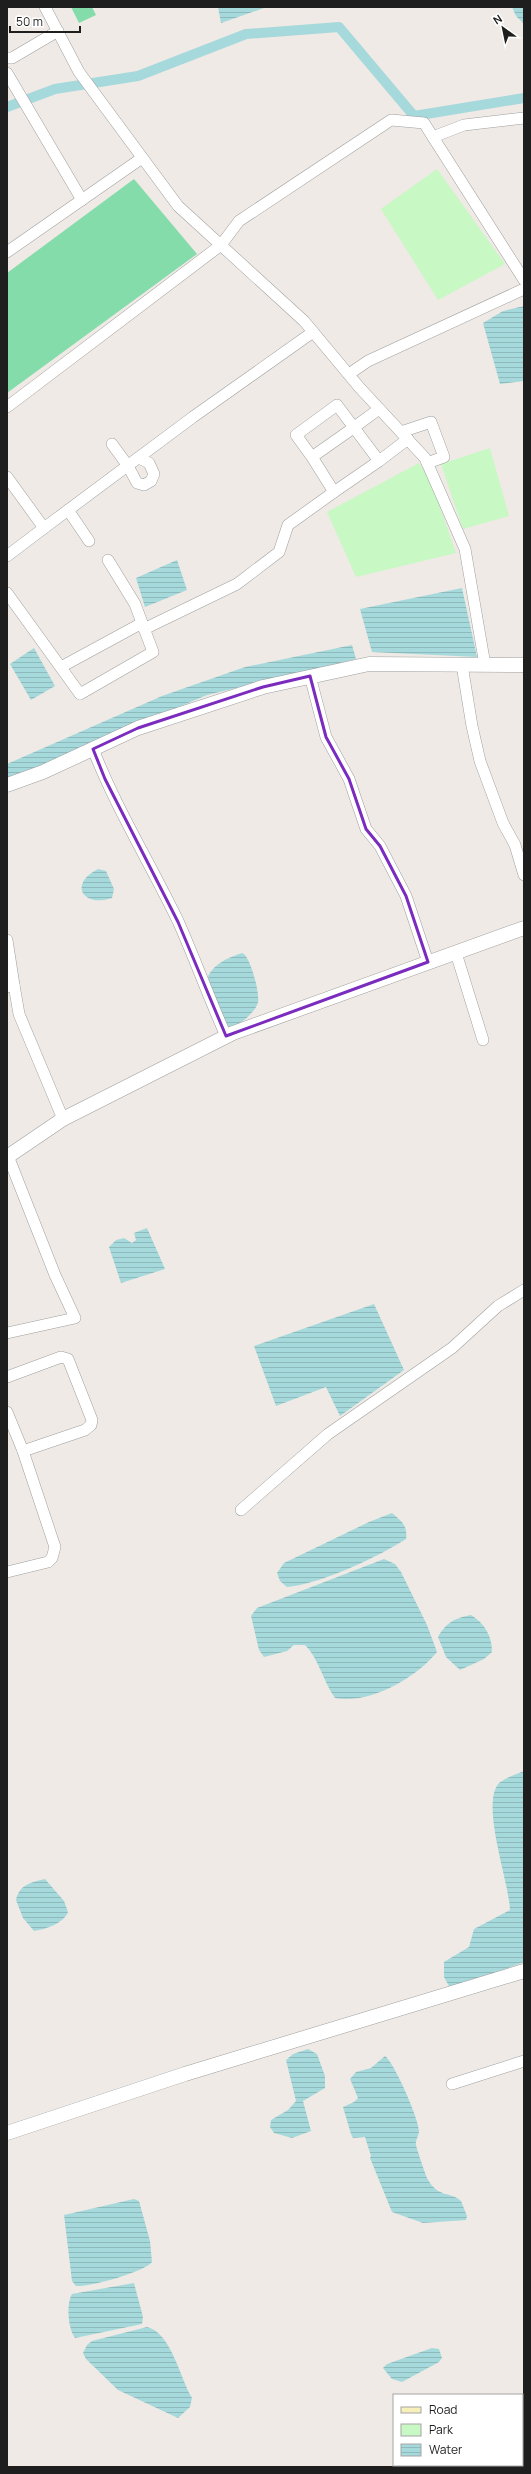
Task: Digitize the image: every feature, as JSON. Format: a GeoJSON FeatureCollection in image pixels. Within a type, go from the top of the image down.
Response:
{"type":"FeatureCollection","features":[{"type":"Feature","properties":{"kind":"street"},"geometry":{"type":"LineString","coordinates":[[45,7],[79,72],[178,206],[314,332],[427,463],[465,549],[485,665]]}},
{"type":"Feature","properties":{"kind":"street"},"geometry":{"type":"LineString","coordinates":[[7,58],[12,58],[58,32]]}},
{"type":"Feature","properties":{"kind":"street"},"geometry":{"type":"LineString","coordinates":[[7,73],[82,200]]}},
{"type":"Feature","properties":{"kind":"street"},"geometry":{"type":"LineString","coordinates":[[433,137],[464,124],[524,118]]}},
{"type":"Feature","properties":{"kind":"street"},"geometry":{"type":"LineString","coordinates":[[7,407],[221,245],[239,222],[391,120],[424,123],[524,280]]}},
{"type":"Feature","properties":{"kind":"street"},"geometry":{"type":"LineString","coordinates":[[7,252],[142,158]]}},
{"type":"Feature","properties":{"kind":"street"},"geometry":{"type":"LineString","coordinates":[[349,374],[368,361],[524,289]]}},
{"type":"Feature","properties":{"kind":"street"},"geometry":{"type":"LineString","coordinates":[[7,556],[128,466],[314,332]]}},
{"type":"Feature","properties":{"kind":"street"},"geometry":{"type":"LineString","coordinates":[[334,492],[296,435],[337,405],[379,460]]}},
{"type":"Feature","properties":{"kind":"street"},"geometry":{"type":"LineString","coordinates":[[312,457],[380,409]]}},
{"type":"Feature","properties":{"kind":"street"},"geometry":{"type":"LineString","coordinates":[[61,667],[143,626],[243,579],[279,552],[288,526],[379,460],[405,436],[431,422],[444,457],[427,463]]}},
{"type":"Feature","properties":{"kind":"street"},"geometry":{"type":"LineString","coordinates":[[112,444],[128,466],[137,483],[144,485],[151,481],[154,474],[149,463],[139,458]]}},
{"type":"Feature","properties":{"kind":"street"},"geometry":{"type":"LineString","coordinates":[[7,477],[44,528]]}},
{"type":"Feature","properties":{"kind":"street"},"geometry":{"type":"LineString","coordinates":[[68,510],[89,541]]}},
{"type":"Feature","properties":{"kind":"street"},"geometry":{"type":"LineString","coordinates":[[7,593],[80,694],[153,652],[135,604],[108,560]]}},
{"type":"Feature","properties":{"kind":"street"},"geometry":{"type":"LineString","coordinates":[[7,785],[43,772],[138,728],[263,687],[310,676],[368,664],[524,665]]}},
{"type":"Feature","properties":{"kind":"street"},"geometry":{"type":"LineString","coordinates":[[462,665],[472,726],[480,761],[503,823],[515,845],[524,875]]}},
{"type":"Feature","properties":{"kind":"street"},"geometry":{"type":"LineString","coordinates":[[310,676],[326,737],[349,779],[366,829],[380,846],[406,896],[428,962]]}},
{"type":"Feature","properties":{"kind":"street"},"geometry":{"type":"LineString","coordinates":[[93,749],[105,779],[178,922],[226,1036]]}},
{"type":"Feature","properties":{"kind":"street"},"geometry":{"type":"LineString","coordinates":[[7,1333],[75,1318],[55,1274],[8,1156],[63,1120],[226,1036],[524,928]]}},
{"type":"Feature","properties":{"kind":"street"},"geometry":{"type":"LineString","coordinates":[[7,940],[11,986],[19,1014],[63,1120]]}},
{"type":"Feature","properties":{"kind":"street"},"geometry":{"type":"LineString","coordinates":[[456,953],[483,1040]]}},
{"type":"Feature","properties":{"kind":"street"},"geometry":{"type":"LineString","coordinates":[[241,1510],[328,1434],[452,1348],[498,1306],[524,1290]]}},
{"type":"Feature","properties":{"kind":"street"},"geometry":{"type":"LineString","coordinates":[[7,1377],[61,1357],[68,1359],[92,1420],[91,1425],[85,1430],[23,1451]]}},
{"type":"Feature","properties":{"kind":"street"},"geometry":{"type":"LineString","coordinates":[[7,1412],[23,1451],[55,1547],[52,1558],[48,1562],[7,1572]]}},
{"type":"Feature","properties":{"kind":"street"},"geometry":{"type":"LineString","coordinates":[[7,2133],[185,2074],[524,1971]]}},
{"type":"Feature","properties":{"kind":"street"},"geometry":{"type":"LineString","coordinates":[[452,2084],[524,2061]]}},
{"type":"Feature","properties":{"kind":"highlighted area"},"geometry":{"type":"Polygon","coordinates":[[[310,676],[326,737],[349,779],[366,829],[380,846],[406,896],[428,962],[226,1036],[178,922],[105,779],[93,749],[138,728],[263,687],[310,676]]]}},
{"type":"Feature","properties":{"kind":"green space"},"geometry":{"type":"Polygon","coordinates":[[[71,7],[92,7],[96,15],[79,23],[71,7]]]}},
{"type":"Feature","properties":{"kind":"green space"},"geometry":{"type":"Polygon","coordinates":[[[437,169],[505,264],[438,300],[381,209],[437,169]]]}},
{"type":"Feature","properties":{"kind":"green space"},"geometry":{"type":"Polygon","coordinates":[[[134,179],[197,254],[7,393],[7,273],[134,179]]]}},
{"type":"Feature","properties":{"kind":"green space"},"geometry":{"type":"Polygon","coordinates":[[[490,448],[509,516],[463,529],[441,464],[490,448]]]}},
{"type":"Feature","properties":{"kind":"green space"},"geometry":{"type":"Polygon","coordinates":[[[419,463],[432,484],[456,553],[356,577],[327,512],[419,463]]]}},
{"type":"Feature","properties":{"kind":"water"},"geometry":{"type":"Polygon","coordinates":[[[218,7],[267,7],[221,23],[218,7]]]}},
{"type":"Feature","properties":{"kind":"water"},"geometry":{"type":"Polygon","coordinates":[[[512,7],[524,7],[524,24],[516,16],[512,7]]]}},
{"type":"Feature","properties":{"kind":"water"},"geometry":{"type":"Polygon","coordinates":[[[524,306],[524,381],[500,384],[483,323],[503,311],[524,306]]]}},
{"type":"Feature","properties":{"kind":"water"},"geometry":{"type":"Polygon","coordinates":[[[177,560],[187,590],[145,607],[136,578],[177,560]]]}},
{"type":"Feature","properties":{"kind":"water"},"geometry":{"type":"Polygon","coordinates":[[[462,588],[477,657],[372,652],[360,609],[462,588]]]}},
{"type":"Feature","properties":{"kind":"water"},"geometry":{"type":"Polygon","coordinates":[[[352,645],[356,659],[207,695],[7,780],[7,764],[162,696],[245,667],[352,645]]]}},
{"type":"Feature","properties":{"kind":"water"},"geometry":{"type":"Polygon","coordinates":[[[34,648],[55,686],[31,700],[10,664],[34,648]]]}},
{"type":"Feature","properties":{"kind":"water"},"geometry":{"type":"Polygon","coordinates":[[[98,869],[106,871],[114,889],[112,898],[93,900],[83,893],[83,881],[98,869]]]}},
{"type":"Feature","properties":{"kind":"water"},"geometry":{"type":"Polygon","coordinates":[[[242,953],[248,960],[254,975],[258,1002],[254,1010],[246,1018],[229,1028],[214,1000],[208,976],[219,964],[242,953]]]}},
{"type":"Feature","properties":{"kind":"water"},"geometry":{"type":"Polygon","coordinates":[[[147,1228],[165,1269],[121,1283],[109,1247],[116,1240],[124,1238],[132,1243],[136,1240],[134,1233],[147,1228]]]}},
{"type":"Feature","properties":{"kind":"water"},"geometry":{"type":"Polygon","coordinates":[[[374,1304],[404,1370],[340,1416],[326,1387],[276,1406],[254,1346],[374,1304]]]}},
{"type":"Feature","properties":{"kind":"water"},"geometry":{"type":"Polygon","coordinates":[[[392,1513],[401,1521],[406,1530],[406,1539],[395,1546],[348,1569],[315,1581],[287,1587],[280,1581],[277,1573],[284,1563],[369,1522],[392,1513]]]}},
{"type":"Feature","properties":{"kind":"water"},"geometry":{"type":"Polygon","coordinates":[[[384,1559],[395,1564],[401,1572],[427,1625],[437,1652],[417,1671],[404,1680],[377,1693],[348,1699],[335,1698],[314,1657],[305,1645],[294,1645],[287,1651],[264,1657],[259,1650],[251,1616],[257,1608],[384,1559]]]}},
{"type":"Feature","properties":{"kind":"water"},"geometry":{"type":"Polygon","coordinates":[[[471,1615],[480,1622],[489,1635],[492,1652],[484,1659],[460,1670],[446,1657],[438,1637],[448,1624],[471,1615]]]}},
{"type":"Feature","properties":{"kind":"water"},"geometry":{"type":"Polygon","coordinates":[[[524,1771],[524,1962],[456,1988],[450,1988],[444,1977],[444,1962],[469,1947],[474,1929],[510,1910],[494,1825],[494,1793],[499,1783],[524,1771]]]}},
{"type":"Feature","properties":{"kind":"water"},"geometry":{"type":"Polygon","coordinates":[[[45,1879],[64,1901],[68,1912],[66,1916],[58,1923],[44,1929],[34,1931],[23,1918],[16,1900],[20,1891],[26,1885],[45,1879]]]}},
{"type":"Feature","properties":{"kind":"water"},"geometry":{"type":"Polygon","coordinates":[[[308,2049],[317,2054],[325,2076],[325,2088],[303,2101],[311,2131],[292,2138],[274,2133],[270,2127],[271,2120],[288,2110],[296,2101],[286,2060],[293,2054],[308,2049]]]}},
{"type":"Feature","properties":{"kind":"water"},"geometry":{"type":"Polygon","coordinates":[[[385,2056],[400,2079],[415,2115],[419,2131],[416,2145],[427,2178],[431,2185],[440,2192],[453,2196],[461,2201],[467,2216],[466,2220],[423,2223],[392,2212],[370,2158],[371,2156],[365,2137],[353,2138],[351,2134],[343,2107],[354,2102],[358,2098],[350,2079],[356,2072],[371,2068],[385,2056]]]}},
{"type":"Feature","properties":{"kind":"water"},"geometry":{"type":"Polygon","coordinates":[[[134,2199],[139,2201],[150,2241],[152,2262],[139,2270],[116,2278],[83,2286],[76,2286],[72,2281],[64,2215],[134,2199]]]}},
{"type":"Feature","properties":{"kind":"water"},"geometry":{"type":"Polygon","coordinates":[[[134,2283],[143,2317],[142,2324],[75,2338],[69,2323],[68,2310],[72,2294],[134,2283]]]}},
{"type":"Feature","properties":{"kind":"water"},"geometry":{"type":"Polygon","coordinates":[[[147,2327],[162,2337],[169,2346],[192,2398],[190,2407],[178,2418],[118,2390],[86,2359],[83,2353],[87,2345],[92,2341],[147,2327]]]}},
{"type":"Feature","properties":{"kind":"water"},"geometry":{"type":"Polygon","coordinates":[[[432,2348],[439,2349],[442,2358],[439,2362],[402,2382],[392,2379],[383,2368],[387,2364],[432,2348]]]}},
{"type":"Feature","properties":{"kind":"waterway"},"geometry":{"type":"LineString","coordinates":[[7,107],[55,89],[138,76],[246,34],[339,27],[414,116],[524,98]]}}]}
